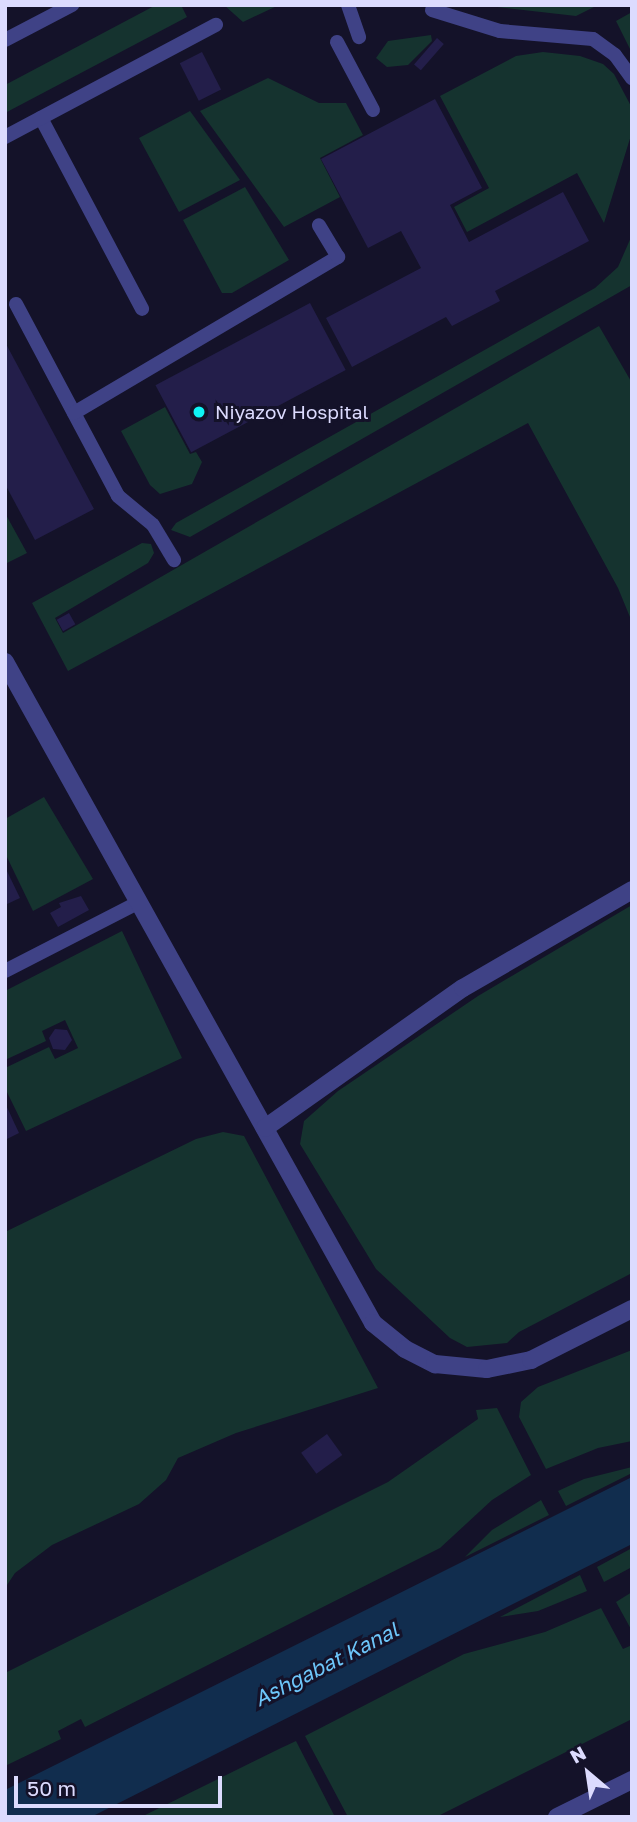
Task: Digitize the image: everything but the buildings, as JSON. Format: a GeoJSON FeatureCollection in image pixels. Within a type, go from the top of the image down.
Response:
{"type":"FeatureCollection","features":[{"type":"Feature","properties":{"kind":"street"},"geometry":{"type":"LineString","coordinates":[[5,662],[373,1323],[405,1349],[435,1364],[487,1369],[531,1360],[632,1310]]}},
{"type":"Feature","properties":{"kind":"street"},"geometry":{"type":"LineString","coordinates":[[265,1128],[463,988],[632,890]]}},
{"type":"Feature","properties":{"kind":"street"},"geometry":{"type":"LineString","coordinates":[[557,1817],[632,1780]]}},
{"type":"Feature","properties":{"kind":"lane"},"geometry":{"type":"LineString","coordinates":[[5,40],[72,5]]}},
{"type":"Feature","properties":{"kind":"lane"},"geometry":{"type":"LineString","coordinates":[[348,5],[359,37]]}},
{"type":"Feature","properties":{"kind":"lane"},"geometry":{"type":"LineString","coordinates":[[432,10],[500,31],[593,39],[615,55],[632,78]]}},
{"type":"Feature","properties":{"kind":"lane"},"geometry":{"type":"LineString","coordinates":[[5,137],[216,25]]}},
{"type":"Feature","properties":{"kind":"lane"},"geometry":{"type":"LineString","coordinates":[[337,42],[373,110]]}},
{"type":"Feature","properties":{"kind":"lane"},"geometry":{"type":"LineString","coordinates":[[41,118],[142,309]]}},
{"type":"Feature","properties":{"kind":"lane"},"geometry":{"type":"LineString","coordinates":[[74,413],[338,257],[319,225]]}},
{"type":"Feature","properties":{"kind":"lane"},"geometry":{"type":"LineString","coordinates":[[16,304],[118,496],[153,525],[174,559]]}},
{"type":"Feature","properties":{"kind":"lane"},"geometry":{"type":"LineString","coordinates":[[5,971],[139,902]]}},
{"type":"Feature","properties":{"kind":"green space"},"geometry":{"type":"Polygon","coordinates":[[[156,5],[181,5],[187,17],[5,113],[5,85],[156,5]]]}},
{"type":"Feature","properties":{"kind":"green space"},"geometry":{"type":"Polygon","coordinates":[[[224,5],[279,5],[243,22],[224,5]]]}},
{"type":"Feature","properties":{"kind":"green space"},"geometry":{"type":"Polygon","coordinates":[[[480,5],[598,5],[576,16],[480,5]]]}},
{"type":"Feature","properties":{"kind":"green space"},"geometry":{"type":"Polygon","coordinates":[[[632,12],[632,53],[616,21],[632,12]]]}},
{"type":"Feature","properties":{"kind":"green space"},"geometry":{"type":"Polygon","coordinates":[[[431,35],[432,41],[408,65],[387,67],[376,58],[388,41],[431,35]]]}},
{"type":"Feature","properties":{"kind":"green space"},"geometry":{"type":"Polygon","coordinates":[[[543,52],[580,56],[603,64],[614,74],[632,108],[632,132],[604,223],[577,173],[467,232],[454,207],[489,188],[440,96],[516,56],[543,52]]]}},
{"type":"Feature","properties":{"kind":"green space"},"geometry":{"type":"Polygon","coordinates":[[[268,78],[319,103],[346,103],[363,135],[320,158],[340,197],[284,227],[200,111],[268,78]]]}},
{"type":"Feature","properties":{"kind":"green space"},"geometry":{"type":"Polygon","coordinates":[[[190,111],[240,180],[179,212],[139,138],[190,111]]]}},
{"type":"Feature","properties":{"kind":"green space"},"geometry":{"type":"Polygon","coordinates":[[[245,187],[289,260],[232,293],[222,293],[183,220],[245,187]]]}},
{"type":"Feature","properties":{"kind":"green space"},"geometry":{"type":"Polygon","coordinates":[[[632,235],[632,285],[190,537],[171,530],[176,523],[595,288],[618,267],[632,235]]]}},
{"type":"Feature","properties":{"kind":"green space"},"geometry":{"type":"Polygon","coordinates":[[[599,326],[632,383],[632,622],[618,588],[528,423],[68,671],[32,603],[142,543],[151,544],[154,553],[148,563],[55,618],[63,633],[599,326]]]}},
{"type":"Feature","properties":{"kind":"green space"},"geometry":{"type":"Polygon","coordinates":[[[165,407],[190,454],[196,452],[202,462],[192,484],[160,494],[150,485],[121,431],[165,407]]]}},
{"type":"Feature","properties":{"kind":"green space"},"geometry":{"type":"Polygon","coordinates":[[[5,513],[27,553],[5,564],[5,513]]]}},
{"type":"Feature","properties":{"kind":"green space"},"geometry":{"type":"Polygon","coordinates":[[[44,797],[93,879],[33,911],[5,853],[5,819],[44,797]]]}},
{"type":"Feature","properties":{"kind":"green space"},"geometry":{"type":"Polygon","coordinates":[[[632,905],[632,1273],[519,1332],[507,1343],[467,1347],[450,1338],[376,1269],[300,1144],[304,1121],[338,1091],[478,996],[632,905]]]}},
{"type":"Feature","properties":{"kind":"green space"},"geometry":{"type":"Polygon","coordinates":[[[122,931],[182,1058],[26,1131],[5,1088],[5,1068],[49,1047],[55,1059],[78,1048],[65,1020],[42,1031],[46,1041],[5,1060],[5,991],[122,931]]]}},
{"type":"Feature","properties":{"kind":"green space"},"geometry":{"type":"Polygon","coordinates":[[[223,1132],[244,1136],[378,1388],[236,1433],[178,1458],[166,1480],[139,1504],[52,1545],[15,1573],[5,1588],[5,1232],[196,1139],[223,1132]]]}},
{"type":"Feature","properties":{"kind":"green space"},"geometry":{"type":"Polygon","coordinates":[[[632,1350],[632,1441],[598,1448],[546,1469],[519,1417],[521,1402],[538,1387],[632,1350]]]}},
{"type":"Feature","properties":{"kind":"green space"},"geometry":{"type":"Polygon","coordinates":[[[497,1408],[531,1475],[492,1500],[440,1548],[85,1727],[81,1719],[58,1731],[61,1739],[5,1766],[5,1673],[388,1482],[478,1419],[476,1410],[497,1408]]]}},
{"type":"Feature","properties":{"kind":"green space"},"geometry":{"type":"Polygon","coordinates":[[[632,1467],[632,1473],[566,1506],[558,1491],[584,1479],[632,1467]]]}},
{"type":"Feature","properties":{"kind":"green space"},"geometry":{"type":"Polygon","coordinates":[[[541,1500],[549,1515],[465,1557],[492,1530],[541,1500]]]}},
{"type":"Feature","properties":{"kind":"green space"},"geometry":{"type":"Polygon","coordinates":[[[632,1548],[632,1567],[604,1582],[597,1567],[632,1548]]]}},
{"type":"Feature","properties":{"kind":"green space"},"geometry":{"type":"Polygon","coordinates":[[[580,1575],[587,1591],[538,1611],[500,1617],[580,1575]]]}},
{"type":"Feature","properties":{"kind":"green space"},"geometry":{"type":"Polygon","coordinates":[[[632,1592],[632,1631],[616,1602],[632,1592]]]}},
{"type":"Feature","properties":{"kind":"green space"},"geometry":{"type":"Polygon","coordinates":[[[601,1608],[623,1649],[632,1645],[632,1719],[436,1817],[348,1817],[305,1736],[464,1654],[545,1632],[601,1608]]]}},
{"type":"Feature","properties":{"kind":"green space"},"geometry":{"type":"Polygon","coordinates":[[[296,1741],[335,1817],[141,1817],[281,1748],[296,1741]]]}},
{"type":"Feature","properties":{"kind":"water","name":"Ashgabat Kanal"},"geometry":{"type":"Polygon","coordinates":[[[632,1477],[632,1544],[91,1817],[5,1817],[5,1790],[632,1477]]]}},
{"type":"Feature","properties":{"kind":"place","name":"Niyazov Hospital"},"geometry":{"type":"Point","coordinates":[199,412]}}]}
